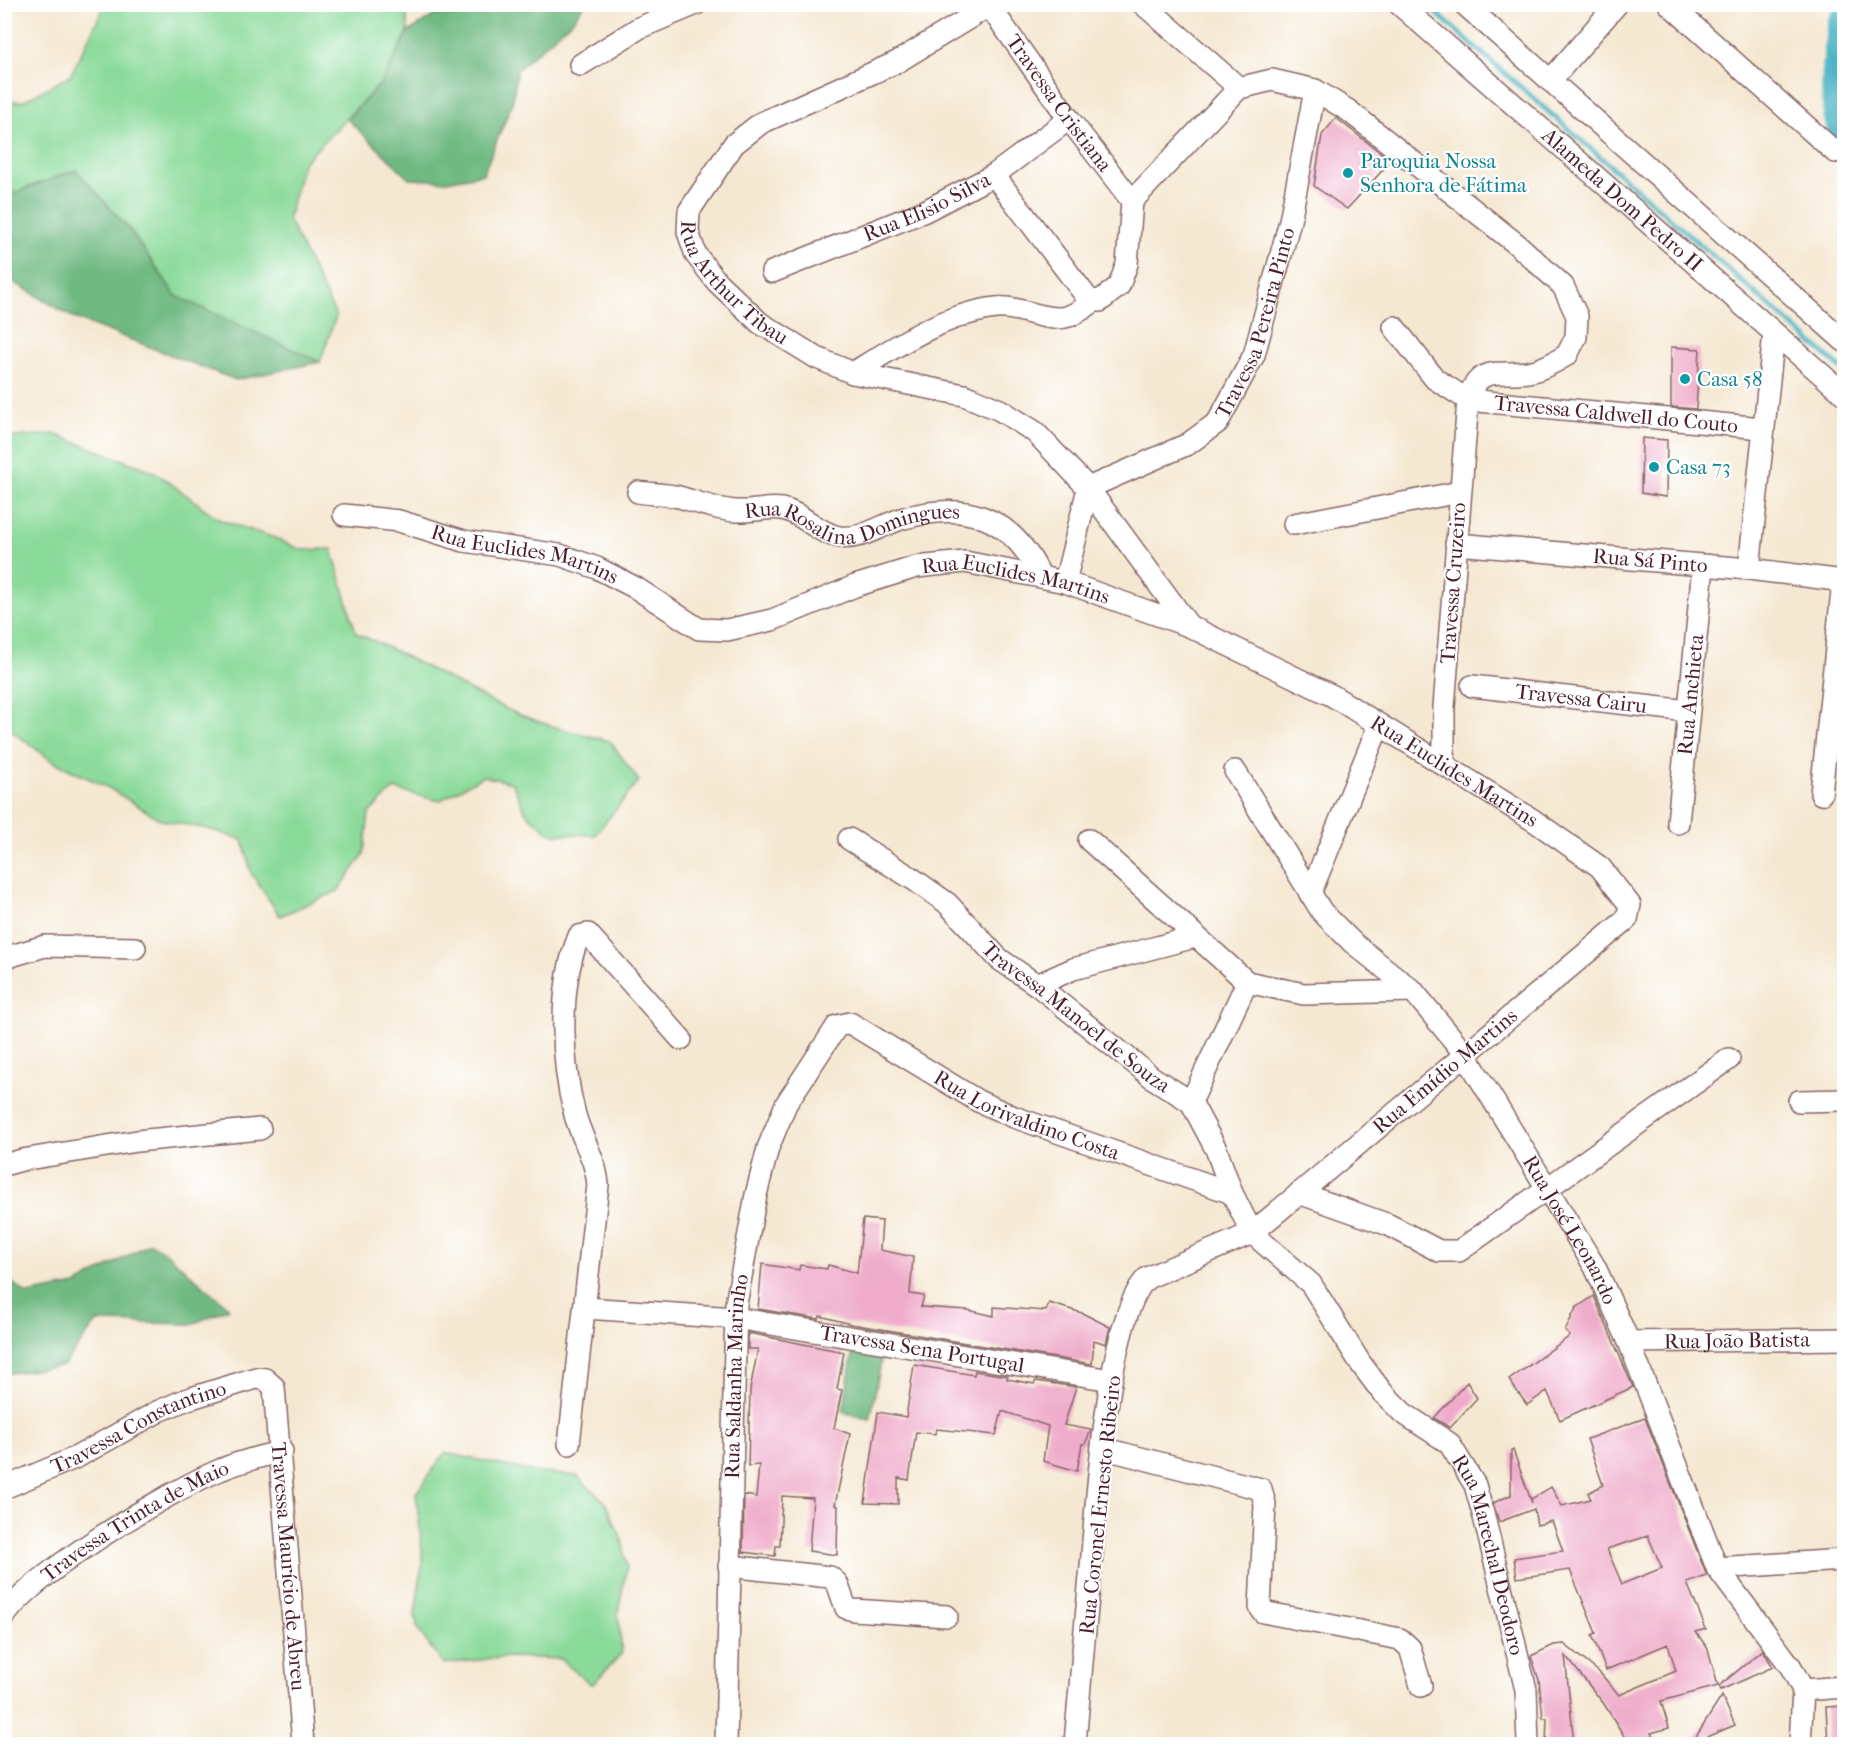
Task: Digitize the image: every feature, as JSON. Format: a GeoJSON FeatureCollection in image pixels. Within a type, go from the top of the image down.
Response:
{"type":"FeatureCollection","features":[{"type":"Feature","properties":{"kind":"street"},"geometry":{"type":"LineString","coordinates":[[580,65],[639,28],[696,4]]}},
{"type":"Feature","properties":{"kind":"street"},"geometry":{"type":"LineString","coordinates":[[1143,4],[1239,88]]}},
{"type":"Feature","properties":{"kind":"street","name":"Alameda Dom Pedro II"},"geometry":{"type":"LineString","coordinates":[[1399,4],[1845,394]]}},
{"type":"Feature","properties":{"kind":"street","name":"Alameda Dom Pedro II"},"geometry":{"type":"LineString","coordinates":[[1464,4],[1845,341]]}},
{"type":"Feature","properties":{"kind":"street"},"geometry":{"type":"LineString","coordinates":[[1550,81],[1617,4]]}},
{"type":"Feature","properties":{"kind":"street"},"geometry":{"type":"LineString","coordinates":[[1669,4],[1835,152]]}},
{"type":"Feature","properties":{"kind":"street","name":"Travessa Cristiana"},"geometry":{"type":"LineString","coordinates":[[990,5],[1069,119],[1132,201]]}},
{"type":"Feature","properties":{"kind":"street","name":"Rua Arthur Tibau"},"geometry":{"type":"LineString","coordinates":[[990,5],[897,62],[761,123],[734,144],[690,211],[688,232],[696,255],[717,282],[759,323],[817,358],[854,373],[964,396],[1000,410],[1035,432],[1088,488],[1189,626]]}},
{"type":"Feature","properties":{"kind":"street"},"geometry":{"type":"LineString","coordinates":[[854,373],[892,349],[955,318],[998,308],[1058,318],[1069,316],[1094,302],[1105,299],[1119,286],[1127,264],[1132,201],[1239,88],[1272,80],[1316,90],[1349,111],[1519,246],[1563,286],[1577,316],[1576,337],[1568,355],[1532,371],[1483,376],[1472,384],[1468,400],[1455,394],[1435,379],[1394,327]]}},
{"type":"Feature","properties":{"kind":"street","name":"Travessa Pereira Pinto"},"geometry":{"type":"LineString","coordinates":[[1088,488],[1188,444],[1218,422],[1254,356],[1290,221],[1316,90]]}},
{"type":"Feature","properties":{"kind":"street","name":"Rua Elisio Silva"},"geometry":{"type":"LineString","coordinates":[[772,272],[925,211],[994,175],[1069,119]]}},
{"type":"Feature","properties":{"kind":"street"},"geometry":{"type":"LineString","coordinates":[[994,175],[1082,291],[1094,302]]}},
{"type":"Feature","properties":{"kind":"street"},"geometry":{"type":"LineString","coordinates":[[1749,569],[1762,428],[1774,333]]}},
{"type":"Feature","properties":{"kind":"street","name":"Travessa Caldwell do Couto"},"geometry":{"type":"LineString","coordinates":[[1468,400],[1762,428]]}},
{"type":"Feature","properties":{"kind":"street","name":"Travessa Cruzeiro"},"geometry":{"type":"LineString","coordinates":[[1444,765],[1444,707],[1468,400]]}},
{"type":"Feature","properties":{"kind":"street"},"geometry":{"type":"LineString","coordinates":[[1065,582],[1088,488]]}},
{"type":"Feature","properties":{"kind":"street","name":"Rua Rosalina Domingues"},"geometry":{"type":"LineString","coordinates":[[638,492],[675,496],[734,512],[783,509],[823,531],[846,537],[860,536],[903,519],[927,514],[952,512],[982,517],[1002,525],[1022,544],[1040,575]]}},
{"type":"Feature","properties":{"kind":"street"},"geometry":{"type":"LineString","coordinates":[[1294,524],[1460,492]]}},
{"type":"Feature","properties":{"kind":"street","name":"Rua Euclides Martins"},"geometry":{"type":"LineString","coordinates":[[344,515],[399,521],[464,541],[560,555],[597,568],[636,588],[699,629],[727,630],[763,622],[855,586],[916,567],[965,562],[1040,575],[1065,582],[1189,626],[1333,696],[1533,820],[1600,867],[1630,905]]}},
{"type":"Feature","properties":{"kind":"street","name":"Rua Sá Pinto"},"geometry":{"type":"LineString","coordinates":[[1456,544],[1749,569],[1844,581]]}},
{"type":"Feature","properties":{"kind":"street","name":"Rua Anchieta"},"geometry":{"type":"LineString","coordinates":[[1678,823],[1703,566]]}},
{"type":"Feature","properties":{"kind":"street"},"geometry":{"type":"LineString","coordinates":[[1821,794],[1844,581]]}},
{"type":"Feature","properties":{"kind":"street","name":"Travessa Cairu"},"geometry":{"type":"LineString","coordinates":[[1472,686],[1688,711]]}},
{"type":"Feature","properties":{"kind":"street"},"geometry":{"type":"LineString","coordinates":[[1310,894],[1379,724]]}},
{"type":"Feature","properties":{"kind":"street","name":"Rua José Leonardo"},"geometry":{"type":"LineString","coordinates":[[1235,771],[1322,912],[1353,943],[1413,991],[1464,1054],[1547,1188],[1595,1267],[1629,1342],[1717,1568],[1791,1667],[1803,1690]]}},
{"type":"Feature","properties":{"kind":"street","name":"Travessa Manoel de Souza"},"geometry":{"type":"LineString","coordinates":[[849,839],[947,903],[999,959],[1037,985],[1153,1078],[1191,1101],[1216,1149],[1232,1193],[1252,1233]]}},
{"type":"Feature","properties":{"kind":"street"},"geometry":{"type":"LineString","coordinates":[[1089,840],[1247,982],[1304,994],[1413,991]]}},
{"type":"Feature","properties":{"kind":"street","name":"Rua Emídio Martins"},"geometry":{"type":"LineString","coordinates":[[1252,1233],[1627,918],[1630,905]]}},
{"type":"Feature","properties":{"kind":"street"},"geometry":{"type":"LineString","coordinates":[[569,1444],[585,1308],[597,1171],[575,1115],[565,1052],[565,1002],[573,951],[579,936],[588,934],[681,1039]]}},
{"type":"Feature","properties":{"kind":"street"},"geometry":{"type":"LineString","coordinates":[[1037,985],[1073,969],[1195,937]]}},
{"type":"Feature","properties":{"kind":"street"},"geometry":{"type":"LineString","coordinates":[[4,958],[45,946],[135,948]]}},
{"type":"Feature","properties":{"kind":"street"},"geometry":{"type":"LineString","coordinates":[[1191,1101],[1247,982]]}},
{"type":"Feature","properties":{"kind":"street","name":"Rua Lorivaldino Costa"},"geometry":{"type":"LineString","coordinates":[[833,1030],[837,1026],[850,1023],[978,1101],[1014,1118],[1232,1193]]}},
{"type":"Feature","properties":{"kind":"street","name":"Rua Saldanha Marinho"},"geometry":{"type":"LineString","coordinates":[[726,1744],[735,1318],[756,1194],[768,1148],[786,1104],[833,1030]]}},
{"type":"Feature","properties":{"kind":"street"},"geometry":{"type":"LineString","coordinates":[[1299,1193],[1389,1225],[1439,1251],[1459,1251],[1729,1059]]}},
{"type":"Feature","properties":{"kind":"street"},"geometry":{"type":"LineString","coordinates":[[1799,1101],[1845,1100]]}},
{"type":"Feature","properties":{"kind":"street"},"geometry":{"type":"LineString","coordinates":[[4,1165],[137,1141],[260,1129]]}},
{"type":"Feature","properties":{"kind":"street","name":"Rua Coronel Ernesto Ribeiro"},"geometry":{"type":"LineString","coordinates":[[1074,1744],[1102,1448],[1112,1380],[1129,1311],[1141,1284],[1147,1278],[1252,1233]]}},
{"type":"Feature","properties":{"kind":"street","name":"Rua Marechal Deodoro"},"geometry":{"type":"LineString","coordinates":[[1252,1233],[1311,1284],[1382,1392],[1402,1413],[1449,1443],[1470,1474],[1484,1517],[1526,1690],[1528,1744]]}},
{"type":"Feature","properties":{"kind":"street","name":"Travessa Sena Portugal"},"geometry":{"type":"LineString","coordinates":[[585,1308],[735,1318],[1112,1380]]}},
{"type":"Feature","properties":{"kind":"street","name":"Rua João Batista"},"geometry":{"type":"LineString","coordinates":[[1629,1342],[1845,1339]]}},
{"type":"Feature","properties":{"kind":"street","name":"Travessa Constantino"},"geometry":{"type":"LineString","coordinates":[[4,1488],[77,1457],[159,1411],[185,1400],[256,1378],[265,1379],[274,1387]]}},
{"type":"Feature","properties":{"kind":"street","name":"Travessa Maurício de Abreu"},"geometry":{"type":"LineString","coordinates":[[274,1387],[282,1451],[303,1744]]}},
{"type":"Feature","properties":{"kind":"street"},"geometry":{"type":"LineString","coordinates":[[1102,1448],[1261,1489],[1265,1504],[1260,1607],[1270,1615],[1400,1639],[1410,1648],[1421,1686]]}},
{"type":"Feature","properties":{"kind":"street","name":"Travessa Trinta de Maio"},"geometry":{"type":"LineString","coordinates":[[4,1617],[24,1593],[86,1548],[164,1500],[218,1470],[282,1451]]}},
{"type":"Feature","properties":{"kind":"street"},"geometry":{"type":"LineString","coordinates":[[1717,1568],[1845,1560]]}},
{"type":"Feature","properties":{"kind":"street"},"geometry":{"type":"LineString","coordinates":[[729,1566],[830,1577],[837,1583],[846,1608],[853,1610],[946,1616]]}},
{"type":"Feature","properties":{"kind":"street"},"geometry":{"type":"LineString","coordinates":[[1800,1744],[1803,1690],[1845,1688]]}},
{"type":"Feature","properties":{"kind":"green space"},"geometry":{"type":"Polygon","coordinates":[[[505,4],[584,5],[573,20],[517,70],[512,104],[483,174],[447,181],[410,179],[347,119],[382,82],[408,32],[435,15],[480,15],[505,4]]]}},
{"type":"Feature","properties":{"kind":"green space"},"geometry":{"type":"Polygon","coordinates":[[[105,5],[406,5],[408,32],[382,82],[303,163],[288,219],[336,316],[320,362],[176,296],[129,229],[76,170],[8,195],[5,192],[5,102],[23,101],[70,76],[105,5]]]}},
{"type":"Feature","properties":{"kind":"green space"},"geometry":{"type":"Polygon","coordinates":[[[76,170],[129,229],[176,296],[320,362],[236,380],[74,318],[5,277],[5,192],[9,195],[76,170]]]}},
{"type":"Feature","properties":{"kind":"green space"},"geometry":{"type":"Polygon","coordinates":[[[54,434],[155,472],[220,520],[272,537],[302,550],[332,549],[356,633],[513,712],[610,741],[639,781],[595,835],[551,834],[526,813],[512,783],[483,776],[439,801],[394,789],[369,813],[364,854],[338,891],[280,916],[251,873],[243,840],[208,829],[161,820],[109,788],[54,762],[5,726],[5,443],[13,437],[54,434]]]}},
{"type":"Feature","properties":{"kind":"green space"},"geometry":{"type":"Polygon","coordinates":[[[150,1243],[164,1251],[229,1308],[193,1324],[97,1322],[63,1366],[5,1374],[5,1277],[27,1294],[76,1285],[150,1243]]]}},
{"type":"Feature","properties":{"kind":"green space"},"geometry":{"type":"Polygon","coordinates":[[[853,1350],[882,1356],[870,1420],[843,1412],[853,1350]]]}},
{"type":"Feature","properties":{"kind":"green space"},"geometry":{"type":"Polygon","coordinates":[[[445,1453],[535,1472],[577,1476],[606,1503],[622,1540],[627,1567],[618,1612],[622,1653],[592,1685],[560,1659],[509,1657],[443,1664],[418,1630],[415,1615],[423,1560],[416,1493],[445,1453]]]}},
{"type":"Feature","properties":{"kind":"building","name":"Paroquia Nossa Senhora de Fátima"},"geometry":{"type":"Polygon","coordinates":[[[1336,118],[1391,161],[1347,209],[1314,186],[1322,135],[1336,118]]]}},
{"type":"Feature","properties":{"kind":"building","name":"Casa 58"},"geometry":{"type":"Polygon","coordinates":[[[1671,347],[1700,349],[1696,409],[1671,407],[1671,347]]]}},
{"type":"Feature","properties":{"kind":"building","name":"Casa 73"},"geometry":{"type":"Polygon","coordinates":[[[1642,438],[1667,440],[1666,497],[1641,493],[1642,438]]]}},
{"type":"Feature","properties":{"kind":"building"},"geometry":{"type":"Polygon","coordinates":[[[863,1219],[882,1221],[880,1250],[913,1257],[910,1294],[924,1296],[921,1307],[968,1310],[994,1316],[994,1307],[1046,1311],[1049,1303],[1082,1313],[1110,1327],[1106,1344],[1094,1340],[1092,1364],[851,1324],[820,1316],[819,1319],[758,1309],[762,1264],[799,1270],[800,1265],[827,1269],[828,1265],[857,1273],[863,1219]]]}},
{"type":"Feature","properties":{"kind":"building"},"geometry":{"type":"Polygon","coordinates":[[[1594,1296],[1633,1387],[1560,1420],[1547,1391],[1527,1405],[1509,1380],[1570,1336],[1565,1331],[1576,1308],[1594,1296]]]}},
{"type":"Feature","properties":{"kind":"building"},"geometry":{"type":"Polygon","coordinates":[[[748,1333],[844,1352],[837,1389],[842,1390],[834,1428],[850,1434],[835,1505],[838,1506],[837,1555],[809,1551],[813,1498],[782,1496],[780,1546],[776,1546],[775,1556],[743,1552],[744,1495],[756,1497],[759,1465],[748,1466],[750,1389],[758,1349],[748,1349],[748,1333]]]}},
{"type":"Feature","properties":{"kind":"building"},"geometry":{"type":"Polygon","coordinates":[[[914,1365],[974,1375],[975,1371],[1008,1376],[1007,1379],[1034,1384],[1036,1381],[1076,1387],[1064,1425],[1091,1430],[1085,1444],[1082,1444],[1077,1471],[1043,1461],[1048,1426],[1002,1411],[996,1435],[936,1429],[935,1434],[916,1432],[909,1480],[898,1478],[898,1504],[865,1503],[878,1412],[906,1417],[914,1365]]]}},
{"type":"Feature","properties":{"kind":"building"},"geometry":{"type":"Polygon","coordinates":[[[1467,1382],[1477,1398],[1450,1428],[1434,1418],[1467,1382]]]}},
{"type":"Feature","properties":{"kind":"building"},"geometry":{"type":"Polygon","coordinates":[[[1645,1418],[1707,1576],[1687,1583],[1706,1629],[1696,1632],[1708,1649],[1718,1686],[1661,1701],[1669,1728],[1651,1733],[1657,1744],[1629,1744],[1604,1704],[1565,1655],[1574,1744],[1546,1744],[1547,1718],[1543,1718],[1539,1680],[1531,1656],[1554,1645],[1564,1644],[1600,1673],[1619,1695],[1676,1671],[1668,1644],[1606,1670],[1592,1635],[1596,1633],[1570,1570],[1517,1578],[1514,1558],[1563,1551],[1552,1521],[1537,1525],[1534,1509],[1499,1522],[1493,1503],[1511,1495],[1511,1451],[1513,1450],[1532,1503],[1531,1499],[1551,1487],[1562,1506],[1591,1499],[1588,1493],[1603,1485],[1587,1439],[1645,1418]],[[1648,1536],[1607,1549],[1622,1584],[1662,1568],[1648,1536]]]}},
{"type":"Feature","properties":{"kind":"building"},"geometry":{"type":"Polygon","coordinates":[[[1763,1650],[1773,1667],[1721,1690],[1719,1686],[1763,1650]]]}},
{"type":"Feature","properties":{"kind":"building"},"geometry":{"type":"Polygon","coordinates":[[[1722,1696],[1735,1725],[1692,1743],[1722,1696]]]}},
{"type":"Feature","properties":{"kind":"building"},"geometry":{"type":"Polygon","coordinates":[[[1845,1706],[1845,1744],[1828,1744],[1826,1707],[1845,1706]]]}},
{"type":"Feature","properties":{"kind":"waterway"},"geometry":{"type":"LineString","coordinates":[[1426,4],[1844,371]]}},
{"type":"Feature","properties":{"kind":"waterway"},"geometry":{"type":"LineString","coordinates":[[1844,23],[1838,91],[1840,117],[1844,128]]}},
{"type":"Feature","properties":{"kind":"place","name":"Paroquia Nossa Senhora de Fátima"},"geometry":{"type":"Point","coordinates":[1348,173]}},
{"type":"Feature","properties":{"kind":"place","name":"Casa 58"},"geometry":{"type":"Point","coordinates":[1685,379]}},
{"type":"Feature","properties":{"kind":"place","name":"Casa 73"},"geometry":{"type":"Point","coordinates":[1654,467]}}]}
